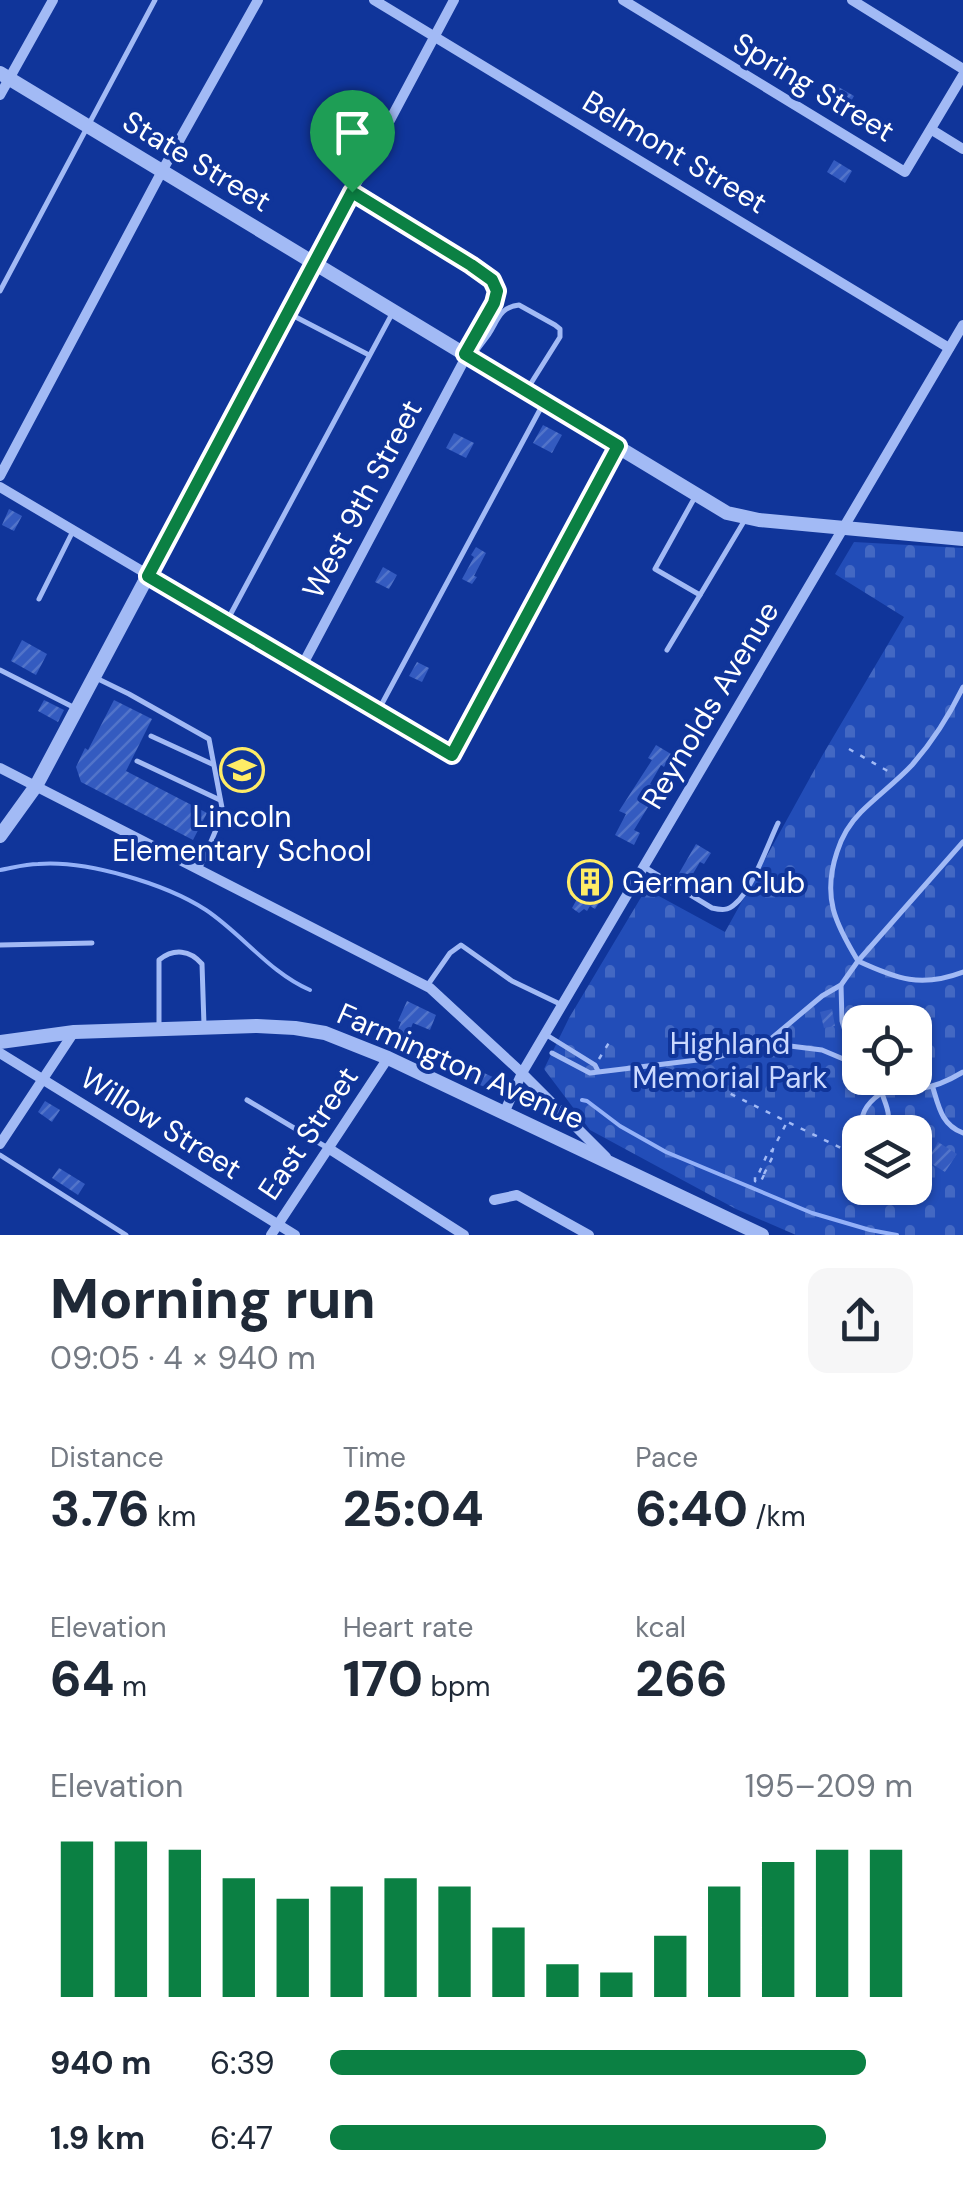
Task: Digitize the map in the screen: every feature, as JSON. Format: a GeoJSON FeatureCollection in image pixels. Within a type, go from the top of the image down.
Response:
{"type":"FeatureCollection","features":[{"type":"Feature","properties":{"kind":"street"},"geometry":{"type":"LineString","coordinates":[[0,96],[4,76],[53,0]]}},
{"type":"Feature","properties":{"kind":"street"},"geometry":{"type":"LineString","coordinates":[[0,476],[161,172],[258,0]]}},
{"type":"Feature","properties":{"kind":"street","name":"Belmont Street"},"geometry":{"type":"LineString","coordinates":[[374,0],[949,348]]}},
{"type":"Feature","properties":{"kind":"street"},"geometry":{"type":"LineString","coordinates":[[0,836],[36,786],[454,0]]}},
{"type":"Feature","properties":{"kind":"street","name":"Spring Street"},"geometry":{"type":"LineString","coordinates":[[623,0],[905,172],[932,130],[963,150]]}},
{"type":"Feature","properties":{"kind":"street"},"geometry":{"type":"LineString","coordinates":[[852,0],[963,72],[932,130]]}},
{"type":"Feature","properties":{"kind":"street","name":"State Street"},"geometry":{"type":"LineString","coordinates":[[4,76],[727,513],[963,539]]}},
{"type":"Feature","properties":{"kind":"street","name":"Reynolds Avenue"},"geometry":{"type":"LineString","coordinates":[[504,1113],[520,1076],[963,325]]}},
{"type":"Feature","properties":{"kind":"street","name":"West 9th Street"},"geometry":{"type":"LineString","coordinates":[[302,666],[468,356]]}},
{"type":"Feature","properties":{"kind":"street"},"geometry":{"type":"LineString","coordinates":[[0,486],[452,755],[618,446]]}},
{"type":"Feature","properties":{"kind":"street"},"geometry":{"type":"LineString","coordinates":[[0,768],[427,986],[614,1165]]}},
{"type":"Feature","properties":{"kind":"street","name":"Farmington Avenue"},"geometry":{"type":"LineString","coordinates":[[0,1042],[74,1032],[160,1029],[295,1028],[325,1033],[388,1058],[744,1231],[762,1235]]}},
{"type":"Feature","properties":{"kind":"street"},"geometry":{"type":"LineString","coordinates":[[0,1144],[74,1032]]}},
{"type":"Feature","properties":{"kind":"street","name":"Willow Street"},"geometry":{"type":"LineString","coordinates":[[0,1054],[274,1230],[294,1235]]}},
{"type":"Feature","properties":{"kind":"street","name":"East Street"},"geometry":{"type":"LineString","coordinates":[[274,1230],[388,1058]]}},
{"type":"Feature","properties":{"kind":"street"},"geometry":{"type":"LineString","coordinates":[[328,1148],[464,1235]]}},
{"type":"Feature","properties":{"kind":"street"},"geometry":{"type":"LineString","coordinates":[[494,1200],[517,1195],[589,1235]]}},
{"type":"Feature","properties":{"kind":"lane"},"geometry":{"type":"LineString","coordinates":[[0,292],[155,0]]}},
{"type":"Feature","properties":{"kind":"lane"},"geometry":{"type":"LineString","coordinates":[[352,192],[492,280],[497,291],[494,303],[468,356]]}},
{"type":"Feature","properties":{"kind":"lane"},"geometry":{"type":"LineString","coordinates":[[468,356],[507,307],[518,305],[555,325],[560,329],[560,337],[526,391]]}},
{"type":"Feature","properties":{"kind":"lane"},"geometry":{"type":"LineString","coordinates":[[226,622],[394,311]]}},
{"type":"Feature","properties":{"kind":"lane"},"geometry":{"type":"LineString","coordinates":[[288,313],[370,355]]}},
{"type":"Feature","properties":{"kind":"lane"},"geometry":{"type":"LineString","coordinates":[[378,711],[544,402]]}},
{"type":"Feature","properties":{"kind":"lane"},"geometry":{"type":"LineString","coordinates":[[696,494],[655,569],[700,595]]}},
{"type":"Feature","properties":{"kind":"lane"},"geometry":{"type":"LineString","coordinates":[[667,650],[747,518]]}},
{"type":"Feature","properties":{"kind":"lane"},"geometry":{"type":"LineString","coordinates":[[39,599],[74,531]]}},
{"type":"Feature","properties":{"kind":"lane"},"geometry":{"type":"LineString","coordinates":[[0,670],[77,709]]}},
{"type":"Feature","properties":{"kind":"lane"},"geometry":{"type":"LineString","coordinates":[[94,677],[209,739],[223,814],[199,870]]}},
{"type":"Feature","properties":{"kind":"lane"},"geometry":{"type":"LineString","coordinates":[[963,687],[950,713],[911,765],[846,830],[830,872],[834,916],[858,961],[896,978],[912,980],[937,980],[963,972]]}},
{"type":"Feature","properties":{"kind":"lane"},"geometry":{"type":"LineString","coordinates":[[150,736],[212,764]]}},
{"type":"Feature","properties":{"kind":"lane"},"geometry":{"type":"LineString","coordinates":[[137,761],[220,800]]}},
{"type":"Feature","properties":{"kind":"lane"},"geometry":{"type":"LineString","coordinates":[[644,866],[723,911],[734,906],[746,892],[778,823]]}},
{"type":"Feature","properties":{"kind":"lane"},"geometry":{"type":"LineString","coordinates":[[766,1043],[840,985],[963,842]]}},
{"type":"Feature","properties":{"kind":"lane"},"geometry":{"type":"LineString","coordinates":[[0,946],[92,943]]}},
{"type":"Feature","properties":{"kind":"lane"},"geometry":{"type":"LineString","coordinates":[[427,986],[450,953],[461,945],[512,981],[562,1005]]}},
{"type":"Feature","properties":{"kind":"lane"},"geometry":{"type":"LineString","coordinates":[[160,1029],[158,960],[167,953],[182,952],[194,955],[202,964],[204,1028]]}},
{"type":"Feature","properties":{"kind":"lane"},"geometry":{"type":"LineString","coordinates":[[840,985],[842,1021]]}},
{"type":"Feature","properties":{"kind":"lane"},"geometry":{"type":"LineString","coordinates":[[545,1034],[597,1068]]}},
{"type":"Feature","properties":{"kind":"lane"},"geometry":{"type":"LineString","coordinates":[[552,1054],[590,1073],[597,1068],[724,1056],[766,1043],[812,1048],[842,1057]]}},
{"type":"Feature","properties":{"kind":"lane"},"geometry":{"type":"LineString","coordinates":[[963,1072],[932,1088],[942,1117],[963,1133]]}},
{"type":"Feature","properties":{"kind":"lane"},"geometry":{"type":"LineString","coordinates":[[863,1115],[878,1095]]}},
{"type":"Feature","properties":{"kind":"lane"},"geometry":{"type":"LineString","coordinates":[[247,1100],[328,1148]]}},
{"type":"Feature","properties":{"kind":"lane"},"geometry":{"type":"LineString","coordinates":[[0,1155],[126,1235]]}},
{"type":"Feature","properties":{"kind":"path"},"geometry":{"type":"LineString","coordinates":[[849,749],[898,778]]}},
{"type":"Feature","properties":{"kind":"path"},"geometry":{"type":"LineString","coordinates":[[597,1068],[610,1041]]}},
{"type":"Feature","properties":{"kind":"path"},"geometry":{"type":"LineString","coordinates":[[669,1064],[842,1149]]}},
{"type":"Feature","properties":{"kind":"path"},"geometry":{"type":"LineString","coordinates":[[762,1174],[786,1122]]}},
{"type":"Feature","properties":{"kind":"green space","name":"Highland Memorial Park"},"geometry":{"type":"Polygon","coordinates":[[[854,542],[963,548],[963,1235],[796,1235],[736,1209],[590,1130],[544,1069],[569,1018],[646,889],[725,932],[904,617],[835,574],[854,542]]]}},
{"type":"Feature","properties":{"kind":"building"},"geometry":{"type":"Polygon","coordinates":[[[835,85],[854,96],[846,110],[827,99],[835,85]]]}},
{"type":"Feature","properties":{"kind":"building"},"geometry":{"type":"Polygon","coordinates":[[[834,160],[852,171],[845,183],[827,172],[834,160]]]}},
{"type":"Feature","properties":{"kind":"building"},"geometry":{"type":"Polygon","coordinates":[[[543,425],[562,435],[552,453],[533,443],[543,425]]]}},
{"type":"Feature","properties":{"kind":"building"},"geometry":{"type":"Polygon","coordinates":[[[454,433],[474,443],[466,458],[446,448],[454,433]]]}},
{"type":"Feature","properties":{"kind":"building"},"geometry":{"type":"Polygon","coordinates":[[[9,509],[22,516],[14,531],[2,525],[9,509]]]}},
{"type":"Feature","properties":{"kind":"building"},"geometry":{"type":"Polygon","coordinates":[[[476,547],[486,553],[472,584],[462,579],[476,547]]]}},
{"type":"Feature","properties":{"kind":"building"},"geometry":{"type":"Polygon","coordinates":[[[383,567],[397,575],[389,589],[375,582],[383,567]]]}},
{"type":"Feature","properties":{"kind":"building"},"geometry":{"type":"Polygon","coordinates":[[[22,640],[47,654],[36,675],[11,661],[22,640]]]}},
{"type":"Feature","properties":{"kind":"building"},"geometry":{"type":"Polygon","coordinates":[[[417,662],[429,668],[422,682],[409,676],[417,662]]]}},
{"type":"Feature","properties":{"kind":"building"},"geometry":{"type":"Polygon","coordinates":[[[44,700],[64,710],[58,722],[38,711],[44,700]]]}},
{"type":"Feature","properties":{"kind":"building","name":"Lincoln Elementary School"},"geometry":{"type":"Polygon","coordinates":[[[114,700],[152,719],[126,771],[207,813],[193,840],[81,782],[76,767],[114,700]]]}},
{"type":"Feature","properties":{"kind":"building"},"geometry":{"type":"Polygon","coordinates":[[[656,745],[671,754],[650,784],[659,789],[634,830],[640,833],[634,845],[615,835],[626,814],[619,811],[652,760],[648,758],[656,745]]]}},
{"type":"Feature","properties":{"kind":"building"},"geometry":{"type":"Polygon","coordinates":[[[696,844],[711,853],[704,864],[700,862],[688,882],[678,875],[696,844]]]}},
{"type":"Feature","properties":{"kind":"building","name":"German Club"},"geometry":{"type":"Polygon","coordinates":[[[590,861],[609,873],[597,891],[604,895],[595,909],[590,906],[579,913],[572,908],[577,899],[569,894],[590,861]]]}},
{"type":"Feature","properties":{"kind":"building"},"geometry":{"type":"Polygon","coordinates":[[[407,1001],[436,1015],[430,1030],[413,1023],[407,1037],[397,1032],[407,1001]]]}},
{"type":"Feature","properties":{"kind":"building"},"geometry":{"type":"Polygon","coordinates":[[[832,1009],[835,1026],[824,1028],[820,1012],[832,1009]]]}},
{"type":"Feature","properties":{"kind":"building"},"geometry":{"type":"Polygon","coordinates":[[[473,1068],[495,1078],[490,1089],[467,1080],[473,1068]]]}},
{"type":"Feature","properties":{"kind":"building"},"geometry":{"type":"Polygon","coordinates":[[[45,1101],[60,1110],[52,1122],[38,1112],[45,1101]]]}},
{"type":"Feature","properties":{"kind":"building"},"geometry":{"type":"Polygon","coordinates":[[[938,1142],[957,1154],[945,1172],[932,1164],[932,1152],[938,1142]]]}},
{"type":"Feature","properties":{"kind":"building"},"geometry":{"type":"Polygon","coordinates":[[[59,1168],[85,1184],[78,1195],[52,1178],[59,1168]]]}},
{"type":"Feature","properties":{"kind":"waterway"},"geometry":{"type":"LineString","coordinates":[[0,870],[33,864],[79,866],[170,891],[206,910],[269,964],[310,990]]}},
{"type":"Feature","properties":{"kind":"waterway"},"geometry":{"type":"LineString","coordinates":[[582,1100],[666,1152],[812,1213],[897,1235]]}},
{"type":"Feature","properties":{"kind":"place","name":"Lincoln Elementary School"},"geometry":{"type":"Point","coordinates":[242,770]}},
{"type":"Feature","properties":{"kind":"place","name":"German Club"},"geometry":{"type":"Point","coordinates":[590,882]}},
{"type":"Feature","properties":{"kind":"route"},"geometry":{"type":"LineString","coordinates":[[352,192],[492,280],[497,291],[494,303],[465,354],[618,446],[452,755],[148,576],[352,192]]}}]}
